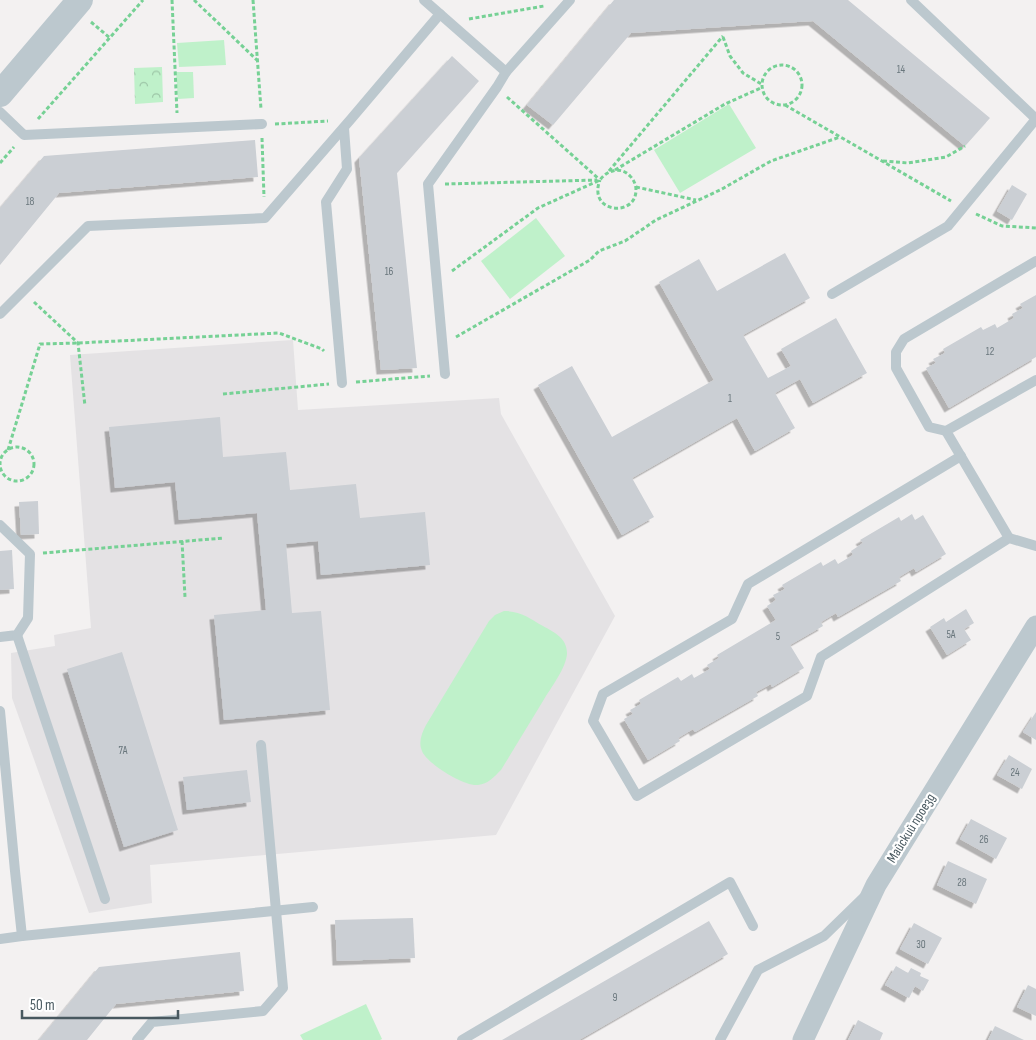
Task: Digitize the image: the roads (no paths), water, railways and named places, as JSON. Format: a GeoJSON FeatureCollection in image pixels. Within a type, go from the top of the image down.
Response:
{"type":"FeatureCollection","features":[{"type":"Feature","properties":{"kind":"street"},"geometry":{"type":"LineString","coordinates":[[0,94],[80,0]]}},
{"type":"Feature","properties":{"kind":"street","name":"Майский проезд"},"geometry":{"type":"LineString","coordinates":[[804,1040],[876,885],[1036,626]]}},
{"type":"Feature","properties":{"kind":"lane"},"geometry":{"type":"LineString","coordinates":[[424,0],[506,72]]}},
{"type":"Feature","properties":{"kind":"lane"},"geometry":{"type":"LineString","coordinates":[[832,294],[948,226],[1036,119],[910,0]]}},
{"type":"Feature","properties":{"kind":"lane"},"geometry":{"type":"LineString","coordinates":[[445,374],[428,184],[497,88],[506,72],[568,1]]}},
{"type":"Feature","properties":{"kind":"lane"},"geometry":{"type":"LineString","coordinates":[[0,314],[88,226],[265,218],[440,14]]}},
{"type":"Feature","properties":{"kind":"lane"},"geometry":{"type":"LineString","coordinates":[[0,112],[24,135],[262,124]]}},
{"type":"Feature","properties":{"kind":"lane"},"geometry":{"type":"LineString","coordinates":[[342,383],[326,202],[347,169],[344,128]]}},
{"type":"Feature","properties":{"kind":"lane"},"geometry":{"type":"LineString","coordinates":[[1036,261],[904,339],[896,352],[896,368],[929,427],[946,431],[1036,380]]}},
{"type":"Feature","properties":{"kind":"lane"},"geometry":{"type":"LineString","coordinates":[[946,431],[1009,538],[1036,546]]}},
{"type":"Feature","properties":{"kind":"lane"},"geometry":{"type":"LineString","coordinates":[[961,456],[748,584],[732,618],[603,694],[593,721],[637,796],[807,696],[821,657],[1009,538]]}},
{"type":"Feature","properties":{"kind":"lane"},"geometry":{"type":"LineString","coordinates":[[0,526],[30,554],[28,618],[17,635]]}},
{"type":"Feature","properties":{"kind":"lane"},"geometry":{"type":"LineString","coordinates":[[0,637],[17,635]]}},
{"type":"Feature","properties":{"kind":"lane"},"geometry":{"type":"LineString","coordinates":[[17,635],[105,899]]}},
{"type":"Feature","properties":{"kind":"lane"},"geometry":{"type":"LineString","coordinates":[[0,711],[22,936]]}},
{"type":"Feature","properties":{"kind":"lane"},"geometry":{"type":"LineString","coordinates":[[137,1040],[152,1022],[263,1011],[283,988],[261,745]]}},
{"type":"Feature","properties":{"kind":"lane"},"geometry":{"type":"LineString","coordinates":[[462,1040],[730,882],[753,926]]}},
{"type":"Feature","properties":{"kind":"lane"},"geometry":{"type":"LineString","coordinates":[[720,1040],[758,970],[824,936],[876,885]]}},
{"type":"Feature","properties":{"kind":"lane"},"geometry":{"type":"LineString","coordinates":[[0,939],[313,907]]}}]}
